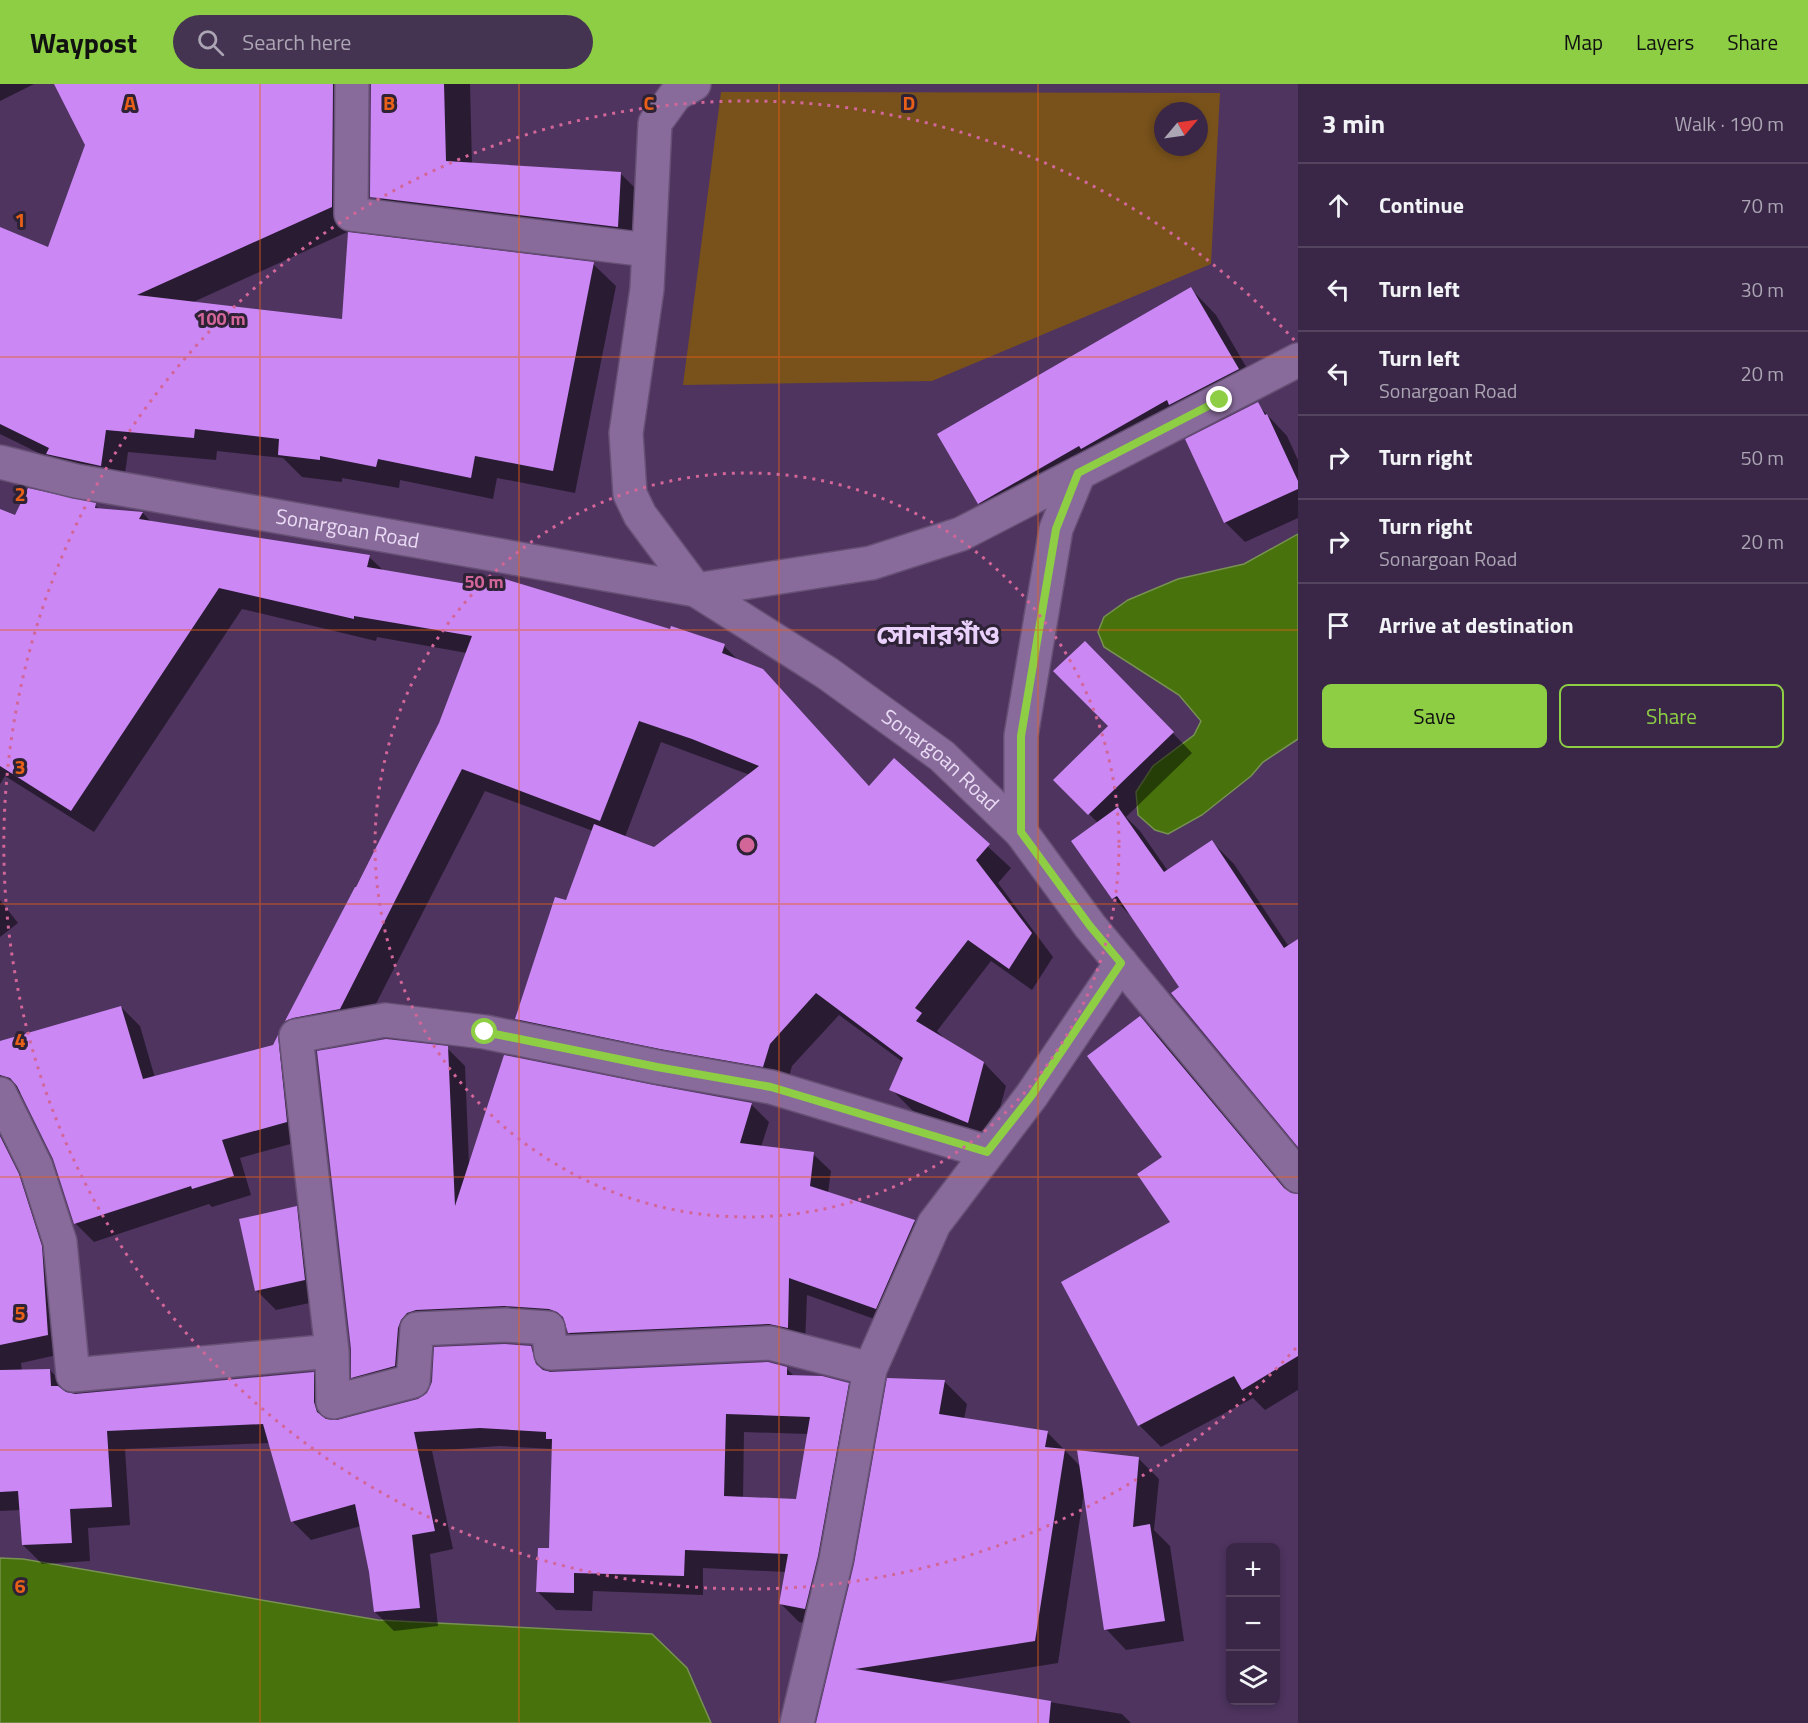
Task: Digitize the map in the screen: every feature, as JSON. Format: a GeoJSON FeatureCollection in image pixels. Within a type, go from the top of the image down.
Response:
{"type":"FeatureCollection","features":[{"type":"Feature","properties":{"kind":"street"},"geometry":{"type":"LineString","coordinates":[[352,84],[351,214],[648,250]]}},
{"type":"Feature","properties":{"kind":"street"},"geometry":{"type":"LineString","coordinates":[[694,84],[676,94],[655,123],[646,289],[626,433],[630,494],[640,515],[696,590]]}},
{"type":"Feature","properties":{"kind":"street","name":"Sonargoan Road"},"geometry":{"type":"LineString","coordinates":[[0,462],[76,481],[696,590],[859,564],[961,534],[1298,360]]}},
{"type":"Feature","properties":{"kind":"street"},"geometry":{"type":"LineString","coordinates":[[1021,832],[1021,736],[1056,529],[1078,473]]}},
{"type":"Feature","properties":{"kind":"street","name":"Sonargoan Road"},"geometry":{"type":"LineString","coordinates":[[696,590],[827,673],[942,756],[1021,832],[1090,926],[1298,1176]]}},
{"type":"Feature","properties":{"kind":"street"},"geometry":{"type":"LineString","coordinates":[[797,1723],[836,1560],[870,1369],[934,1224],[1032,1095],[1121,963]]}},
{"type":"Feature","properties":{"kind":"street"},"geometry":{"type":"LineString","coordinates":[[870,1369],[770,1343],[551,1353],[548,1328],[505,1325],[417,1329],[413,1381],[333,1402],[332,1351],[296,1036],[385,1020],[485,1032],[657,1067],[771,1087],[987,1152]]}},
{"type":"Feature","properties":{"kind":"street"},"geometry":{"type":"LineString","coordinates":[[0,1094],[36,1167],[60,1242],[73,1374],[332,1351]]}},
{"type":"Feature","properties":{"kind":"shaded area"},"geometry":{"type":"Polygon","coordinates":[[[721,92],[1220,93],[1211,264],[932,381],[683,385],[721,92]]]}},
{"type":"Feature","properties":{"kind":"shaded area"},"geometry":{"type":"Polygon","coordinates":[[[1298,534],[1298,739],[1263,762],[1251,776],[1202,815],[1168,834],[1155,830],[1138,815],[1136,792],[1153,766],[1194,735],[1201,721],[1179,695],[1104,647],[1098,632],[1104,617],[1128,600],[1178,579],[1244,564],[1298,534]]]}},
{"type":"Feature","properties":{"kind":"shaded area"},"geometry":{"type":"Polygon","coordinates":[[[0,1558],[23,1559],[378,1620],[652,1634],[687,1668],[711,1723],[0,1723],[0,1558]]]}},
{"type":"Feature","properties":{"kind":"building"},"geometry":{"type":"Polygon","coordinates":[[[54,84],[333,84],[332,207],[137,295],[342,319],[348,232],[594,262],[553,471],[475,456],[471,478],[378,459],[376,467],[320,456],[320,460],[278,455],[279,439],[195,429],[194,438],[106,430],[101,466],[46,454],[49,448],[0,424],[0,227],[48,247],[85,145],[54,84]]]}},
{"type":"Feature","properties":{"kind":"building"},"geometry":{"type":"Polygon","coordinates":[[[371,84],[444,84],[446,161],[621,172],[618,227],[370,197],[371,84]]]}},
{"type":"Feature","properties":{"kind":"building"},"geometry":{"type":"Polygon","coordinates":[[[1191,287],[1239,369],[1169,405],[1167,400],[1081,449],[1079,446],[978,504],[937,434],[1191,287]]]}},
{"type":"Feature","properties":{"kind":"building"},"geometry":{"type":"Polygon","coordinates":[[[1258,402],[1265,415],[1267,414],[1298,481],[1298,489],[1224,523],[1185,439],[1258,402]]]}},
{"type":"Feature","properties":{"kind":"building"},"geometry":{"type":"Polygon","coordinates":[[[28,488],[96,503],[95,508],[143,512],[139,519],[370,555],[367,567],[502,590],[505,579],[670,629],[671,626],[725,644],[722,653],[763,669],[869,786],[894,758],[990,844],[976,860],[1032,933],[1009,969],[968,940],[915,1008],[922,1013],[916,1021],[984,1062],[968,1123],[889,1090],[903,1058],[816,993],[770,1044],[763,1067],[660,1049],[515,1019],[555,897],[566,900],[594,824],[654,847],[759,766],[639,721],[600,821],[462,769],[340,1009],[285,1021],[439,723],[472,636],[354,616],[354,619],[219,588],[71,811],[0,766],[0,509],[15,515],[28,488]]]}},
{"type":"Feature","properties":{"kind":"building"},"geometry":{"type":"Polygon","coordinates":[[[1085,641],[1174,732],[1088,815],[1053,780],[1108,726],[1053,671],[1085,641]]]}},
{"type":"Feature","properties":{"kind":"building"},"geometry":{"type":"Polygon","coordinates":[[[1118,807],[1164,872],[1212,840],[1284,948],[1298,939],[1298,1147],[1171,993],[1179,987],[1117,896],[1112,899],[1071,841],[1118,807]]]}},
{"type":"Feature","properties":{"kind":"building"},"geometry":{"type":"Polygon","coordinates":[[[121,1006],[143,1079],[273,1045],[278,1035],[287,1122],[222,1140],[234,1176],[192,1189],[191,1186],[74,1224],[53,1159],[17,1086],[10,1078],[0,1075],[0,1041],[121,1006]]]}},
{"type":"Feature","properties":{"kind":"building"},"geometry":{"type":"Polygon","coordinates":[[[1140,1016],[1284,1188],[1291,1193],[1298,1194],[1298,1356],[1242,1390],[1234,1376],[1138,1426],[1061,1282],[1170,1222],[1137,1174],[1162,1157],[1087,1056],[1140,1016]]]}},
{"type":"Feature","properties":{"kind":"building"},"geometry":{"type":"Polygon","coordinates":[[[386,1039],[448,1046],[455,1206],[504,1055],[752,1103],[740,1143],[814,1152],[810,1186],[915,1220],[876,1309],[789,1278],[788,1328],[769,1324],[568,1333],[563,1317],[549,1309],[504,1306],[416,1310],[407,1313],[398,1328],[395,1366],[351,1378],[351,1349],[317,1051],[386,1039]]]}},
{"type":"Feature","properties":{"kind":"building"},"geometry":{"type":"Polygon","coordinates":[[[0,1136],[19,1174],[42,1246],[48,1335],[0,1345],[0,1136]]]}},
{"type":"Feature","properties":{"kind":"building"},"geometry":{"type":"Polygon","coordinates":[[[297,1206],[305,1280],[255,1291],[239,1219],[297,1206]]]}},
{"type":"Feature","properties":{"kind":"building"},"geometry":{"type":"Polygon","coordinates":[[[505,1344],[531,1346],[536,1364],[543,1370],[551,1372],[768,1362],[787,1367],[787,1375],[822,1376],[849,1383],[818,1556],[805,1609],[779,1604],[788,1554],[685,1550],[684,1576],[574,1573],[574,1593],[536,1592],[538,1548],[549,1548],[552,1439],[546,1439],[546,1432],[480,1428],[414,1432],[435,1531],[412,1535],[420,1608],[374,1612],[369,1572],[355,1504],[291,1522],[263,1424],[107,1431],[112,1507],[70,1509],[72,1543],[22,1545],[18,1491],[0,1492],[0,1370],[50,1369],[51,1386],[58,1386],[66,1392],[75,1394],[314,1372],[314,1402],[317,1412],[326,1419],[337,1420],[418,1399],[427,1393],[432,1382],[434,1347],[505,1344]],[[726,1414],[724,1496],[796,1499],[810,1417],[726,1414]]]}},
{"type":"Feature","properties":{"kind":"building"},"geometry":{"type":"Polygon","coordinates":[[[887,1378],[945,1380],[939,1414],[1048,1431],[1045,1447],[1065,1449],[1035,1641],[855,1669],[1051,1701],[1049,1723],[816,1723],[854,1564],[887,1378]]]}},
{"type":"Feature","properties":{"kind":"building"},"geometry":{"type":"Polygon","coordinates":[[[1077,1450],[1139,1457],[1133,1527],[1150,1524],[1165,1621],[1104,1630],[1077,1450]]]}},
{"type":"Feature","properties":{"kind":"district","name":"সোনারগাঁও"},"geometry":{"type":"Point","coordinates":[938,635]}},
{"type":"Feature","properties":{"kind":"route"},"geometry":{"type":"LineString","coordinates":[[485,1032],[657,1067],[771,1087],[987,1152],[1032,1095],[1121,963],[1090,926],[1021,832],[1021,736],[1056,529],[1078,473],[1220,400]]}}]}
